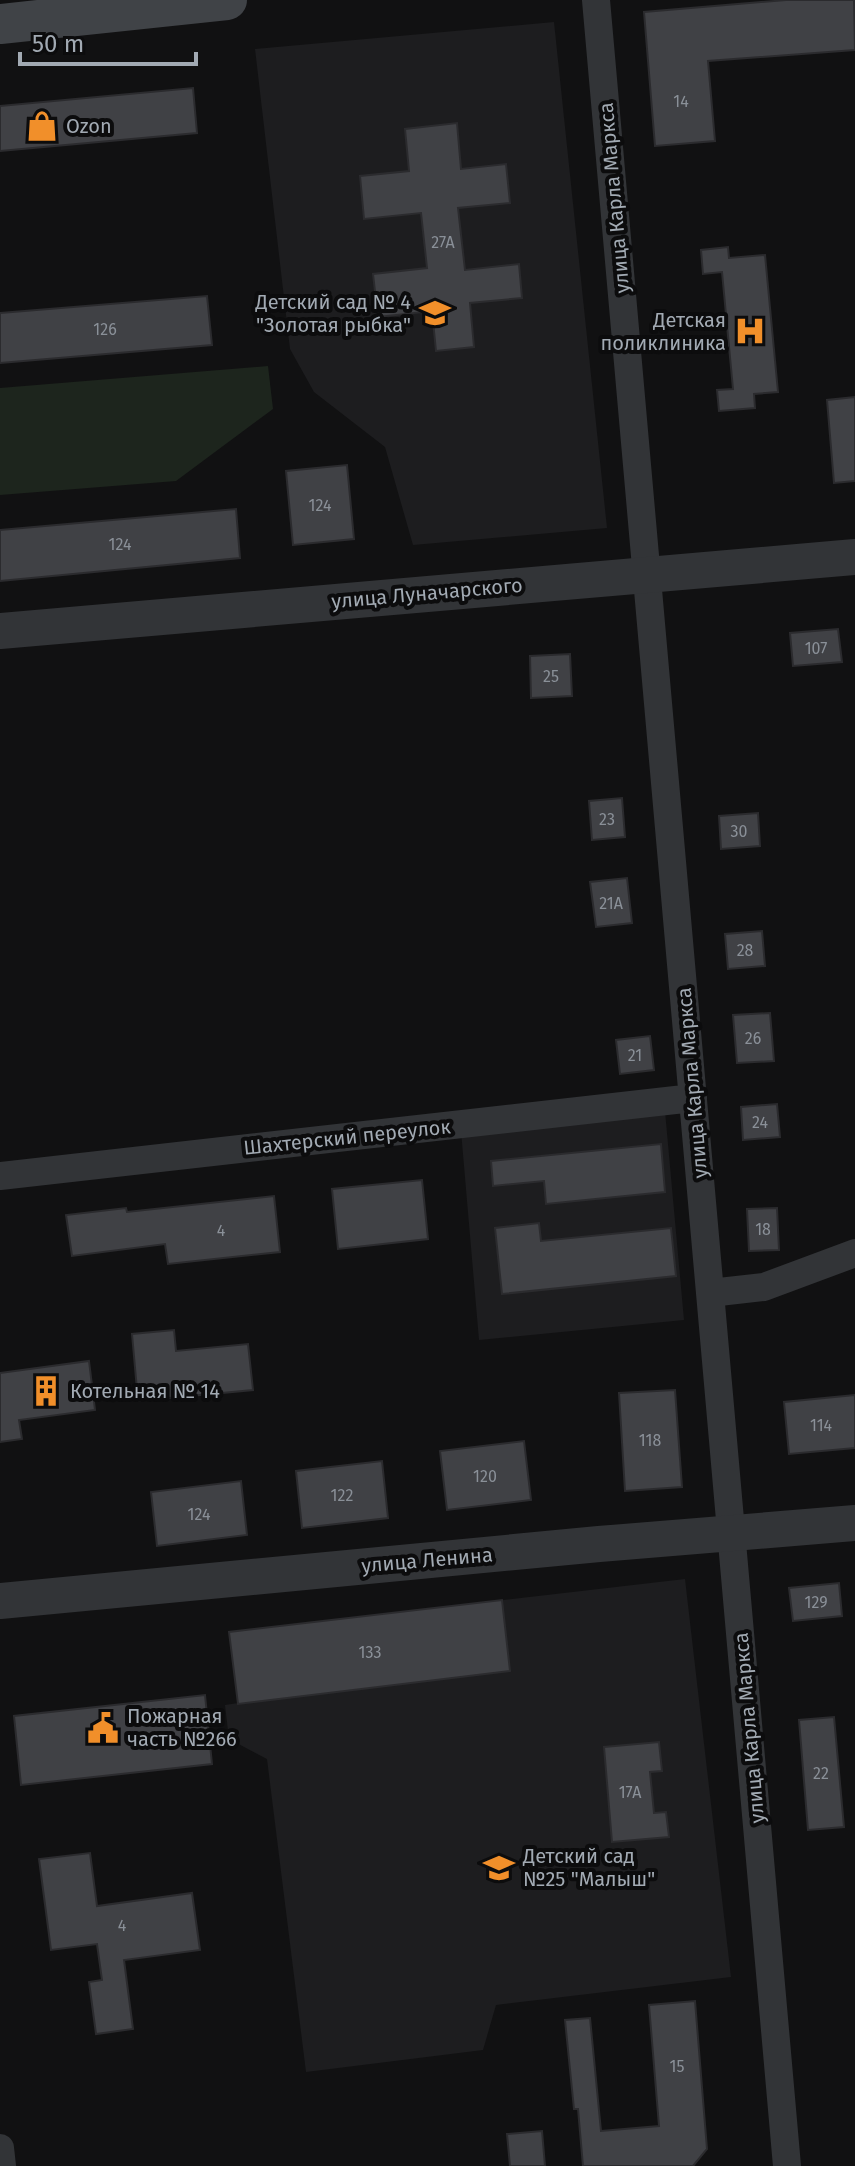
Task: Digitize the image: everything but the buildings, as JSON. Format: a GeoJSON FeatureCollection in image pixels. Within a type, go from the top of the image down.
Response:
{"type":"FeatureCollection","features":[{"type":"Feature","properties":{"kind":"main road"},"geometry":{"type":"LineString","coordinates":[[0,24],[227,0]]}},
{"type":"Feature","properties":{"kind":"street","name":"улица Карла Маркса"},"geometry":{"type":"LineString","coordinates":[[596,0],[787,2166]]}},
{"type":"Feature","properties":{"kind":"street","name":"улица Луначарского"},"geometry":{"type":"LineString","coordinates":[[0,631],[855,557]]}},
{"type":"Feature","properties":{"kind":"street","name":"Шахтерский переулок"},"geometry":{"type":"LineString","coordinates":[[0,1176],[693,1098]]}},
{"type":"Feature","properties":{"kind":"street"},"geometry":{"type":"LineString","coordinates":[[710,1293],[764,1287],[855,1253]]}},
{"type":"Feature","properties":{"kind":"street","name":"улица Ленина"},"geometry":{"type":"LineString","coordinates":[[0,1601],[855,1523]]}},
{"type":"Feature","properties":{"kind":"street"},"geometry":{"type":"LineString","coordinates":[[0,2148],[2,2166]]}},
{"type":"Feature","properties":{"kind":"shaded area","name":"Детский сад № 4 \"Золотая рыбка\""},"geometry":{"type":"Polygon","coordinates":[[[554,22],[607,528],[413,545],[385,447],[314,392],[290,349],[255,49],[554,22]]]}},
{"type":"Feature","properties":{"kind":"shaded area"},"geometry":{"type":"Polygon","coordinates":[[[268,366],[273,409],[176,481],[0,495],[0,388],[268,366]]]}},
{"type":"Feature","properties":{"kind":"shaded area"},"geometry":{"type":"Polygon","coordinates":[[[665,1111],[684,1320],[479,1340],[461,1131],[665,1111]]]}},
{"type":"Feature","properties":{"kind":"shaded area","name":"Детский сад №25 \"Малыш\""},"geometry":{"type":"Polygon","coordinates":[[[685,1579],[731,1977],[496,2005],[483,2050],[306,2072],[267,1759],[229,1739],[225,1705],[238,1703],[229,1632],[685,1579]]]}},
{"type":"Feature","properties":{"kind":"place","name":"Ozon"},"geometry":{"type":"Point","coordinates":[42,126]}},
{"type":"Feature","properties":{"kind":"place","name":"Детский сад № 4 \"Золотая рыбка\""},"geometry":{"type":"Point","coordinates":[435,313]}},
{"type":"Feature","properties":{"kind":"place","name":"Детская поликлиника"},"geometry":{"type":"Point","coordinates":[750,331]}},
{"type":"Feature","properties":{"kind":"place","name":"Котельная № 14"},"geometry":{"type":"Point","coordinates":[46,1391]}},
{"type":"Feature","properties":{"kind":"place","name":"Пожарная часть №266"},"geometry":{"type":"Point","coordinates":[103,1728]}},
{"type":"Feature","properties":{"kind":"place","name":"Детский сад №25 \"Малыш\""},"geometry":{"type":"Point","coordinates":[499,1868]}}]}
